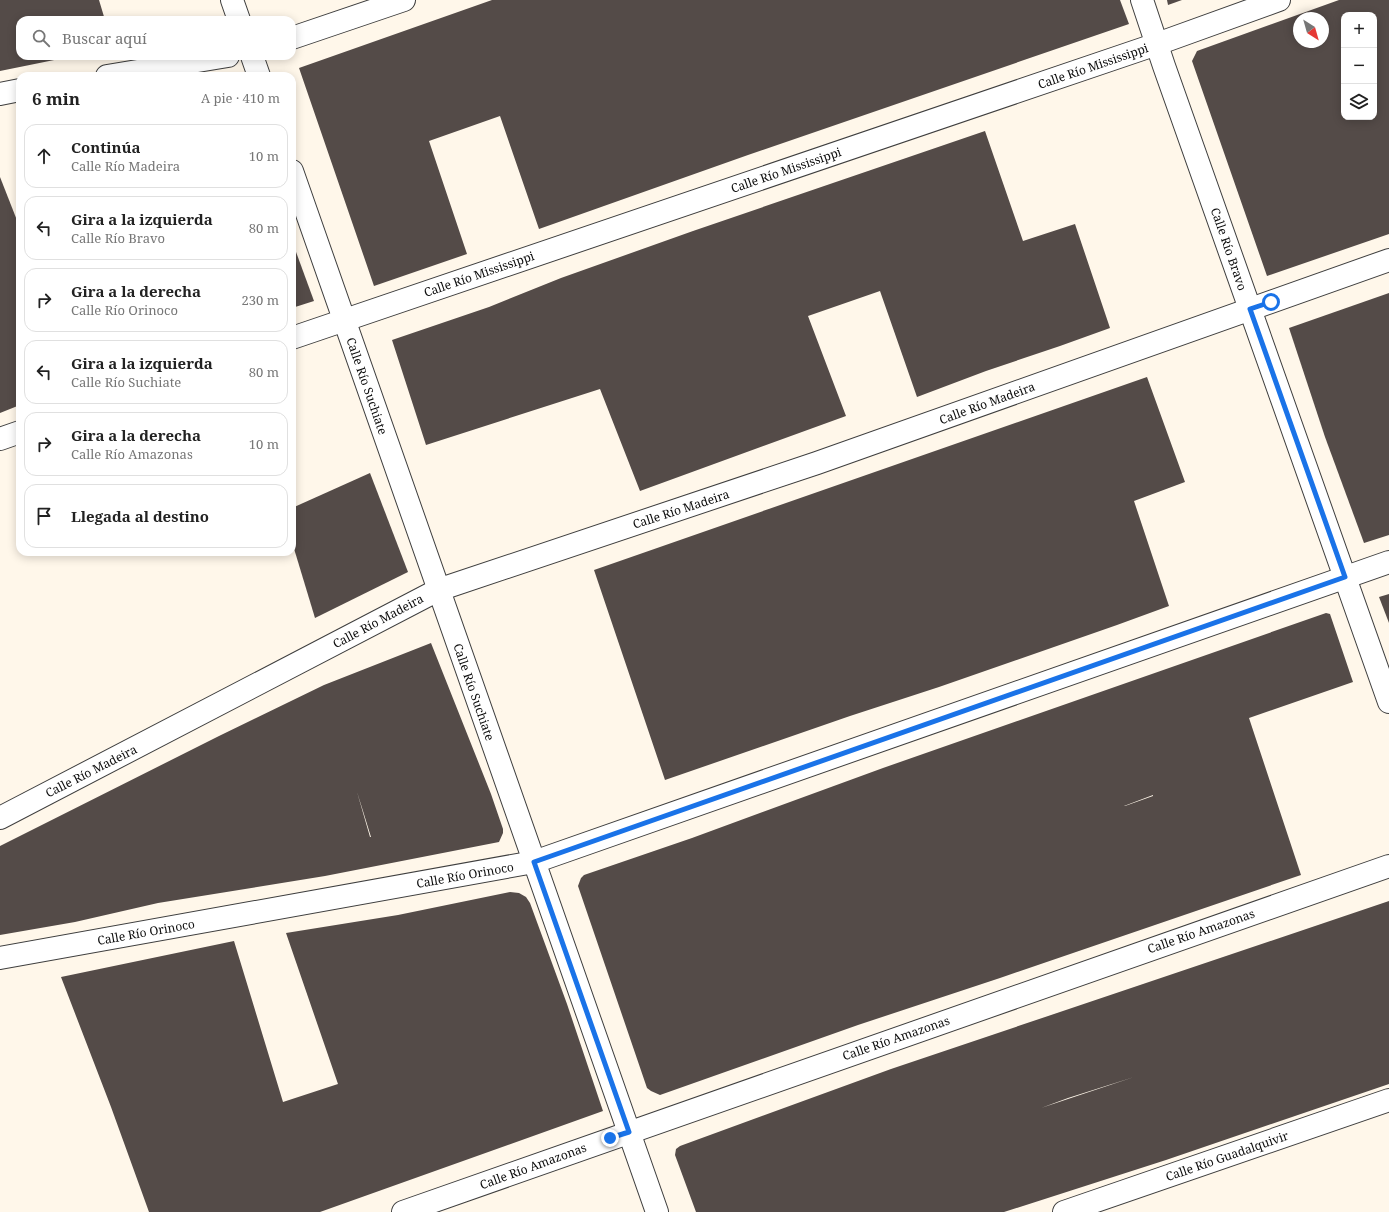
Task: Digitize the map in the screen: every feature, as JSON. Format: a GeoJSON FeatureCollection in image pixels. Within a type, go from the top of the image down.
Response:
{"type":"FeatureCollection","features":[{"type":"Feature","properties":{"kind":"street"},"geometry":{"type":"LineString","coordinates":[[232,0],[238,16]]}},
{"type":"Feature","properties":{"kind":"street"},"geometry":{"type":"LineString","coordinates":[[296,37],[404,0]]}},
{"type":"Feature","properties":{"kind":"street","name":"Calle Río Bravo"},"geometry":{"type":"LineString","coordinates":[[1142,0],[1389,702]]}},
{"type":"Feature","properties":{"kind":"street","name":"Calle Río Mississippi"},"geometry":{"type":"LineString","coordinates":[[296,337],[1157,44],[1279,0]]}},
{"type":"Feature","properties":{"kind":"street"},"geometry":{"type":"LineString","coordinates":[[132,72],[204,60]]}},
{"type":"Feature","properties":{"kind":"street"},"geometry":{"type":"LineString","coordinates":[[253,60],[258,72]]}},
{"type":"Feature","properties":{"kind":"street"},"geometry":{"type":"LineString","coordinates":[[0,94],[16,91]]}},
{"type":"Feature","properties":{"kind":"street","name":"Calle Río Suchiate"},"geometry":{"type":"LineString","coordinates":[[296,182],[657,1212]]}},
{"type":"Feature","properties":{"kind":"street","name":"Calle Río Madeira"},"geometry":{"type":"LineString","coordinates":[[0,818],[438,590],[817,463],[1389,260]]}},
{"type":"Feature","properties":{"kind":"street"},"geometry":{"type":"LineString","coordinates":[[0,439],[16,433]]}},
{"type":"Feature","properties":{"kind":"street","name":"Calle Río Orinoco"},"geometry":{"type":"LineString","coordinates":[[0,958],[534,862],[1389,562]]}},
{"type":"Feature","properties":{"kind":"street","name":"Calle Río Amazonas"},"geometry":{"type":"LineString","coordinates":[[403,1212],[1389,866]]}},
{"type":"Feature","properties":{"kind":"street","name":"Calle Río Guadalquivir"},"geometry":{"type":"LineString","coordinates":[[1064,1212],[1389,1100]]}},
{"type":"Feature","properties":{"kind":"building"},"geometry":{"type":"Polygon","coordinates":[[[0,0],[99,0],[104,16],[16,16],[16,60],[54,60],[0,71],[0,0]]]}},
{"type":"Feature","properties":{"kind":"building"},"geometry":{"type":"Polygon","coordinates":[[[492,0],[1120,0],[1129,24],[748,155],[539,229],[500,116],[429,141],[467,254],[374,286],[299,68],[492,0]]]}},
{"type":"Feature","properties":{"kind":"building"},"geometry":{"type":"Polygon","coordinates":[[[1167,0],[1182,0],[1168,5],[1167,0]]]}},
{"type":"Feature","properties":{"kind":"building"},"geometry":{"type":"Polygon","coordinates":[[[1339,0],[1389,0],[1389,234],[1267,276],[1192,61],[1197,51],[1293,17],[1293,48],[1329,48],[1329,12],[1306,12],[1339,0]]]}},
{"type":"Feature","properties":{"kind":"building"},"geometry":{"type":"Polygon","coordinates":[[[985,131],[1023,241],[1075,224],[1110,328],[986,371],[917,397],[880,291],[808,316],[846,416],[640,491],[600,389],[426,445],[392,340],[489,307],[561,278],[693,231],[985,131]]]}},
{"type":"Feature","properties":{"kind":"building"},"geometry":{"type":"Polygon","coordinates":[[[0,177],[16,218],[16,407],[0,413],[0,177]]]}},
{"type":"Feature","properties":{"kind":"building"},"geometry":{"type":"Polygon","coordinates":[[[296,252],[314,301],[296,307],[296,252]]]}},
{"type":"Feature","properties":{"kind":"building"},"geometry":{"type":"Polygon","coordinates":[[[1389,293],[1389,535],[1364,543],[1325,437],[1289,328],[1389,293]]]}},
{"type":"Feature","properties":{"kind":"building"},"geometry":{"type":"Polygon","coordinates":[[[1147,377],[1185,482],[1134,501],[1169,606],[939,687],[665,780],[594,570],[1147,377]]]}},
{"type":"Feature","properties":{"kind":"building"},"geometry":{"type":"Polygon","coordinates":[[[370,473],[408,572],[315,618],[296,555],[296,506],[370,473]]]}},
{"type":"Feature","properties":{"kind":"building"},"geometry":{"type":"Polygon","coordinates":[[[1389,594],[1389,623],[1379,597],[1389,594]]]}},
{"type":"Feature","properties":{"kind":"building"},"geometry":{"type":"Polygon","coordinates":[[[1326,613],[1330,614],[1353,682],[1249,718],[1301,875],[858,1025],[660,1095],[651,1091],[647,1088],[578,886],[581,878],[584,875],[692,838],[883,768],[1326,613]],[[1153,795],[1124,806],[1125,806],[1153,795]]]}},
{"type":"Feature","properties":{"kind":"building"},"geometry":{"type":"Polygon","coordinates":[[[431,643],[491,794],[503,829],[499,842],[325,876],[158,903],[75,922],[0,935],[0,846],[324,685],[431,643]],[[357,792],[370,837],[371,837],[357,792]]]}},
{"type":"Feature","properties":{"kind":"building"},"geometry":{"type":"Polygon","coordinates":[[[510,892],[519,893],[526,897],[530,903],[567,1004],[603,1111],[320,1212],[149,1212],[111,1107],[61,977],[234,941],[283,1102],[338,1084],[286,933],[398,915],[510,892]]]}},
{"type":"Feature","properties":{"kind":"building"},"geometry":{"type":"Polygon","coordinates":[[[1389,901],[1389,1084],[1166,1160],[1004,1212],[696,1212],[675,1155],[676,1149],[680,1146],[891,1069],[1389,901]],[[1134,1077],[1068,1098],[1041,1108],[1134,1077]]]}},
{"type":"Feature","properties":{"kind":"route"},"geometry":{"type":"LineString","coordinates":[[610,1138],[629,1132],[534,862],[1345,577],[1250,309],[1271,302]]}}]}
